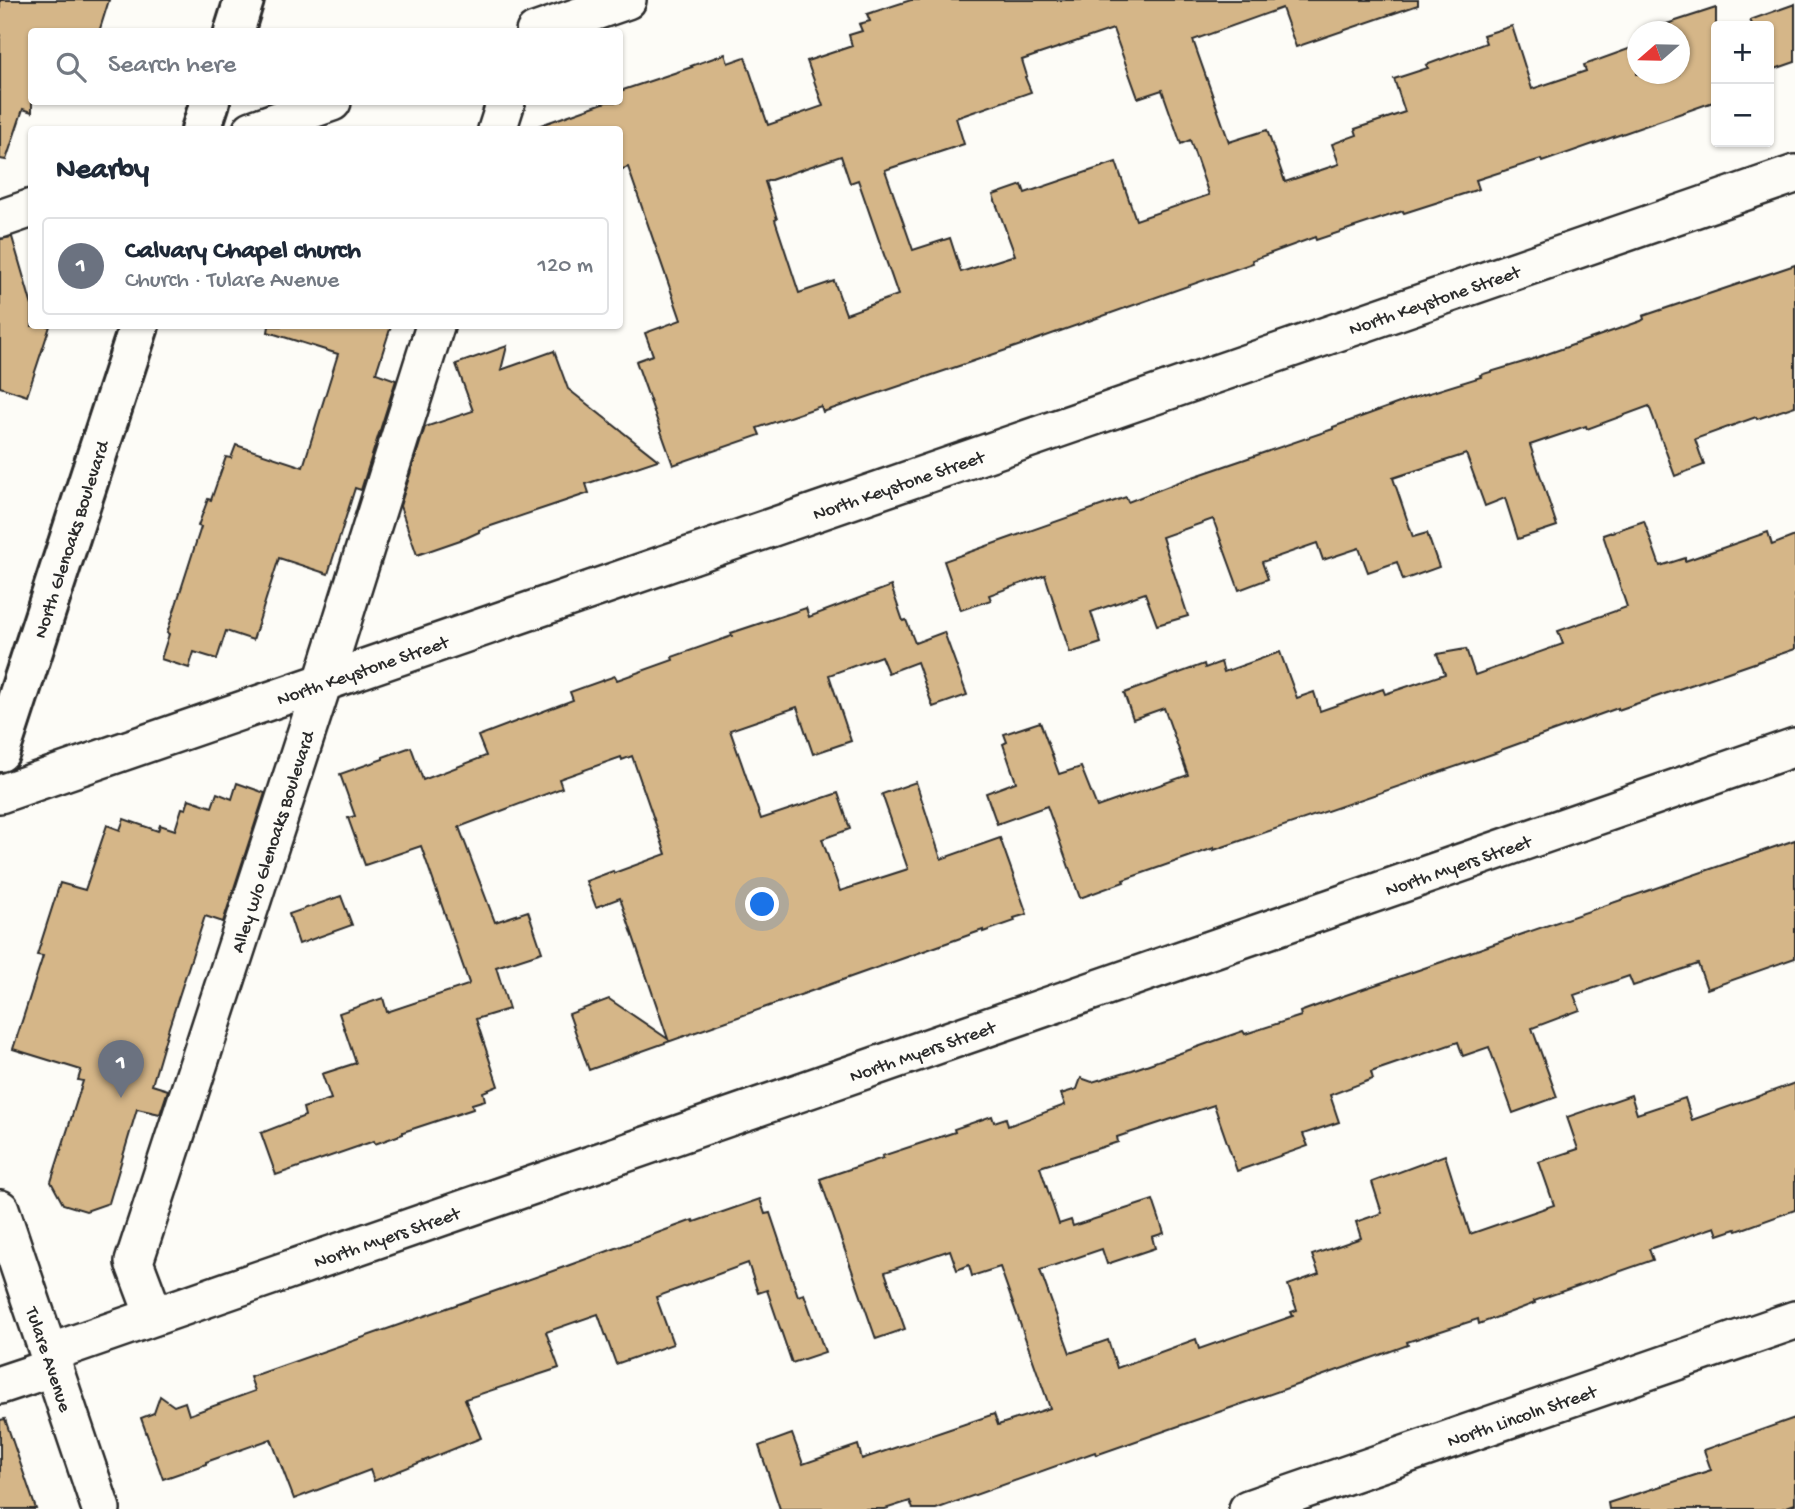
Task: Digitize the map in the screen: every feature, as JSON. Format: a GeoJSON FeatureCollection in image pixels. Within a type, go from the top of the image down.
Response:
{"type":"FeatureCollection","features":[{"type":"Feature","properties":{"kind":"main road"},"geometry":{"type":"LineString","coordinates":[[235,28],[244,0]]}},
{"type":"Feature","properties":{"kind":"main road"},"geometry":{"type":"LineString","coordinates":[[202,126],[209,105]]}},
{"type":"Feature","properties":{"kind":"main road","name":"North Glenoaks Boulevard"},"geometry":{"type":"LineString","coordinates":[[0,751],[138,329]]}},
{"type":"Feature","properties":{"kind":"street"},"geometry":{"type":"LineString","coordinates":[[529,28],[537,0]]}},
{"type":"Feature","properties":{"kind":"street"},"geometry":{"type":"LineString","coordinates":[[546,28],[627,0]]}},
{"type":"Feature","properties":{"kind":"street"},"geometry":{"type":"LineString","coordinates":[[263,126],[323,105]]}},
{"type":"Feature","properties":{"kind":"street"},"geometry":{"type":"LineString","coordinates":[[498,126],[505,105]]}},
{"type":"Feature","properties":{"kind":"street","name":"North Keystone Street"},"geometry":{"type":"LineString","coordinates":[[0,794],[1795,174]]}},
{"type":"Feature","properties":{"kind":"street"},"geometry":{"type":"LineString","coordinates":[[0,219],[28,209]]}},
{"type":"Feature","properties":{"kind":"street","name":"Alley w/o Glenoaks Boulevard"},"geometry":{"type":"LineString","coordinates":[[154,1315],[134,1262],[323,682],[434,329]]}},
{"type":"Feature","properties":{"kind":"street","name":"North Myers Street"},"geometry":{"type":"LineString","coordinates":[[0,1385],[154,1315],[1795,747]]}},
{"type":"Feature","properties":{"kind":"street","name":"Tulare Avenue"},"geometry":{"type":"LineString","coordinates":[[0,1209],[7,1250],[52,1360],[102,1509]]}},
{"type":"Feature","properties":{"kind":"street","name":"North Lincoln Street"},"geometry":{"type":"LineString","coordinates":[[1248,1509],[1795,1320]]}},
{"type":"Feature","properties":{"kind":"building"},"geometry":{"type":"Polygon","coordinates":[[[0,0],[109,0],[100,28],[28,28],[28,105],[32,105],[32,112],[23,109],[6,160],[0,159],[0,0]]]}},
{"type":"Feature","properties":{"kind":"building"},"geometry":{"type":"Polygon","coordinates":[[[911,0],[1418,0],[1418,5],[1296,47],[1282,8],[1193,40],[1229,142],[1267,130],[1285,182],[1339,164],[1332,144],[1357,135],[1355,129],[1405,112],[1394,79],[1428,68],[1426,65],[1486,43],[1483,35],[1512,26],[1532,89],[1586,71],[1584,65],[1627,50],[1627,84],[1690,84],[1690,21],[1676,21],[1716,8],[1716,21],[1711,21],[1711,103],[1542,162],[1541,159],[1476,180],[1479,189],[1316,240],[1315,237],[1252,260],[1253,263],[1018,346],[823,412],[821,406],[757,428],[760,435],[673,465],[636,361],[653,355],[645,333],[681,320],[628,167],[623,169],[623,126],[538,126],[598,105],[623,105],[623,90],[725,54],[728,63],[745,57],[768,125],[823,106],[807,61],[852,46],[849,35],[862,31],[859,24],[870,21],[867,14],[911,0]],[[1113,29],[1022,60],[1031,92],[956,118],[964,144],[885,170],[913,250],[950,238],[961,272],[1015,255],[993,195],[1022,185],[1025,193],[1116,162],[1136,220],[1209,195],[1190,140],[1181,144],[1162,90],[1138,98],[1113,29]],[[841,156],[765,182],[799,293],[834,281],[846,314],[898,295],[858,180],[850,183],[841,156]]]}},
{"type":"Feature","properties":{"kind":"building"},"geometry":{"type":"Polygon","coordinates":[[[1795,4],[1795,62],[1774,69],[1774,21],[1750,20],[1795,4]]]}},
{"type":"Feature","properties":{"kind":"building"},"geometry":{"type":"Polygon","coordinates":[[[12,237],[28,292],[28,329],[49,329],[27,396],[0,387],[0,239],[12,237]]]}},
{"type":"Feature","properties":{"kind":"building"},"geometry":{"type":"Polygon","coordinates":[[[1795,265],[1795,406],[1695,439],[1704,465],[1675,476],[1649,406],[1587,429],[1586,426],[1530,445],[1557,526],[1518,539],[1505,498],[1485,506],[1466,454],[1393,478],[1413,537],[1427,533],[1439,567],[1403,580],[1397,562],[1368,572],[1359,548],[1323,560],[1317,543],[1262,562],[1268,579],[1239,590],[1213,519],[1162,537],[1188,616],[1157,625],[1145,593],[1091,612],[1101,643],[1070,653],[1045,575],[989,595],[991,600],[961,610],[944,561],[1126,497],[1128,502],[1413,398],[1641,321],[1643,316],[1795,265]]]}},
{"type":"Feature","properties":{"kind":"building"},"geometry":{"type":"Polygon","coordinates":[[[268,329],[390,329],[376,373],[396,380],[361,490],[355,488],[328,574],[279,558],[253,640],[226,631],[217,659],[194,652],[189,668],[161,659],[201,527],[198,526],[208,499],[211,500],[226,457],[231,458],[236,445],[303,467],[338,354],[268,332],[268,329]]]}},
{"type":"Feature","properties":{"kind":"building"},"geometry":{"type":"Polygon","coordinates":[[[507,346],[501,370],[554,351],[568,389],[658,460],[586,484],[589,493],[479,530],[466,538],[417,555],[400,506],[425,427],[473,411],[456,364],[507,346]]]}},
{"type":"Feature","properties":{"kind":"building"},"geometry":{"type":"Polygon","coordinates":[[[1644,521],[1660,566],[1685,558],[1685,561],[1768,532],[1772,545],[1795,536],[1795,649],[1214,848],[1080,898],[1047,806],[997,824],[986,793],[1016,782],[1003,744],[1007,742],[1004,734],[1040,722],[1059,774],[1081,767],[1097,807],[1188,775],[1164,708],[1133,719],[1124,693],[1204,664],[1205,668],[1221,662],[1224,672],[1280,652],[1297,698],[1314,692],[1320,711],[1383,689],[1385,694],[1445,674],[1437,654],[1466,649],[1475,675],[1563,644],[1558,631],[1627,607],[1603,535],[1644,521]]]}},
{"type":"Feature","properties":{"kind":"building"},"geometry":{"type":"Polygon","coordinates":[[[891,586],[903,621],[906,620],[915,643],[944,632],[967,695],[933,707],[917,662],[888,673],[881,656],[829,675],[851,741],[813,754],[797,707],[730,730],[761,819],[838,793],[850,829],[822,839],[840,891],[908,869],[882,794],[916,782],[941,859],[1000,838],[1027,914],[1014,918],[1015,921],[589,1070],[569,1014],[609,999],[668,1039],[620,898],[596,907],[586,881],[666,854],[632,756],[622,760],[621,757],[559,779],[562,788],[459,827],[495,922],[528,911],[542,952],[496,967],[509,1009],[476,1019],[498,1086],[483,1092],[485,1100],[472,1104],[473,1109],[276,1175],[261,1133],[305,1116],[303,1108],[331,1099],[322,1074],[356,1063],[339,1013],[383,998],[387,1012],[469,983],[421,846],[365,865],[348,818],[355,816],[340,774],[411,747],[423,780],[486,756],[478,736],[573,700],[570,692],[615,676],[617,680],[732,636],[731,633],[806,608],[809,617],[891,586]]]}},
{"type":"Feature","properties":{"kind":"building"},"geometry":{"type":"Polygon","coordinates":[[[237,783],[265,793],[223,922],[205,916],[152,1085],[168,1090],[160,1114],[137,1109],[109,1203],[86,1211],[63,1204],[51,1182],[83,1081],[78,1080],[81,1070],[13,1049],[43,956],[37,955],[60,883],[85,890],[107,825],[120,830],[124,819],[158,831],[160,825],[175,830],[182,808],[186,809],[189,799],[212,807],[217,793],[232,799],[237,783]]]}},
{"type":"Feature","properties":{"kind":"building"},"geometry":{"type":"Polygon","coordinates":[[[1795,840],[1795,958],[1707,989],[1698,964],[1633,986],[1629,976],[1574,995],[1580,1010],[1532,1028],[1557,1097],[1513,1113],[1489,1047],[1463,1056],[1458,1042],[1371,1072],[1373,1079],[1330,1095],[1339,1122],[1303,1134],[1308,1146],[1237,1171],[1214,1105],[1117,1137],[1118,1142],[1040,1167],[1059,1224],[1071,1220],[1073,1226],[1153,1200],[1164,1233],[1152,1237],[1155,1248],[1107,1264],[1102,1249],[1040,1270],[1070,1353],[1108,1340],[1117,1368],[1196,1339],[1199,1349],[1293,1316],[1291,1312],[1297,1310],[1288,1285],[1319,1274],[1312,1255],[1361,1238],[1356,1222],[1382,1213],[1372,1182],[1445,1155],[1470,1234],[1554,1205],[1539,1162],[1578,1149],[1567,1117],[1631,1095],[1637,1114],[1685,1098],[1692,1120],[1795,1083],[1795,1210],[1737,1231],[1736,1229],[1718,1235],[1715,1227],[1649,1249],[1653,1260],[1534,1301],[1535,1303],[1479,1324],[1478,1319],[1407,1342],[1408,1345],[1299,1384],[1096,1455],[1095,1452],[936,1509],[913,1509],[910,1501],[885,1509],[780,1509],[759,1446],[792,1434],[803,1464],[858,1445],[862,1459],[994,1414],[998,1425],[1050,1408],[1000,1267],[972,1276],[969,1265],[957,1270],[950,1250],[885,1272],[905,1329],[876,1339],[820,1179],[955,1132],[954,1129],[992,1116],[994,1122],[1006,1118],[1008,1126],[1065,1105],[1061,1094],[1077,1089],[1081,1078],[1092,1082],[1243,1031],[1245,1034],[1301,1016],[1300,1012],[1343,996],[1795,840]]]}},
{"type":"Feature","properties":{"kind":"building"},"geometry":{"type":"Polygon","coordinates":[[[341,896],[352,925],[299,944],[289,914],[341,896]]]}},
{"type":"Feature","properties":{"kind":"building"},"geometry":{"type":"Polygon","coordinates":[[[760,1199],[765,1214],[770,1213],[798,1296],[804,1294],[825,1352],[792,1363],[767,1290],[758,1293],[748,1263],[656,1297],[673,1344],[616,1364],[598,1314],[546,1332],[559,1368],[465,1399],[481,1438],[374,1481],[370,1470],[294,1499],[271,1439],[163,1479],[141,1418],[154,1413],[160,1396],[174,1406],[185,1402],[189,1415],[255,1391],[250,1377],[693,1220],[694,1222],[760,1199]]]}},
{"type":"Feature","properties":{"kind":"building"},"geometry":{"type":"Polygon","coordinates":[[[1795,1418],[1795,1504],[1781,1509],[1609,1509],[1608,1503],[1711,1470],[1704,1450],[1795,1418]]]}},
{"type":"Feature","properties":{"kind":"building"},"geometry":{"type":"Polygon","coordinates":[[[5,1419],[36,1509],[0,1509],[0,1420],[5,1419]]]}},
{"type":"Feature","properties":{"kind":"place","name":"Calvary Chapel church"},"geometry":{"type":"Point","coordinates":[121,1098]}}]}
